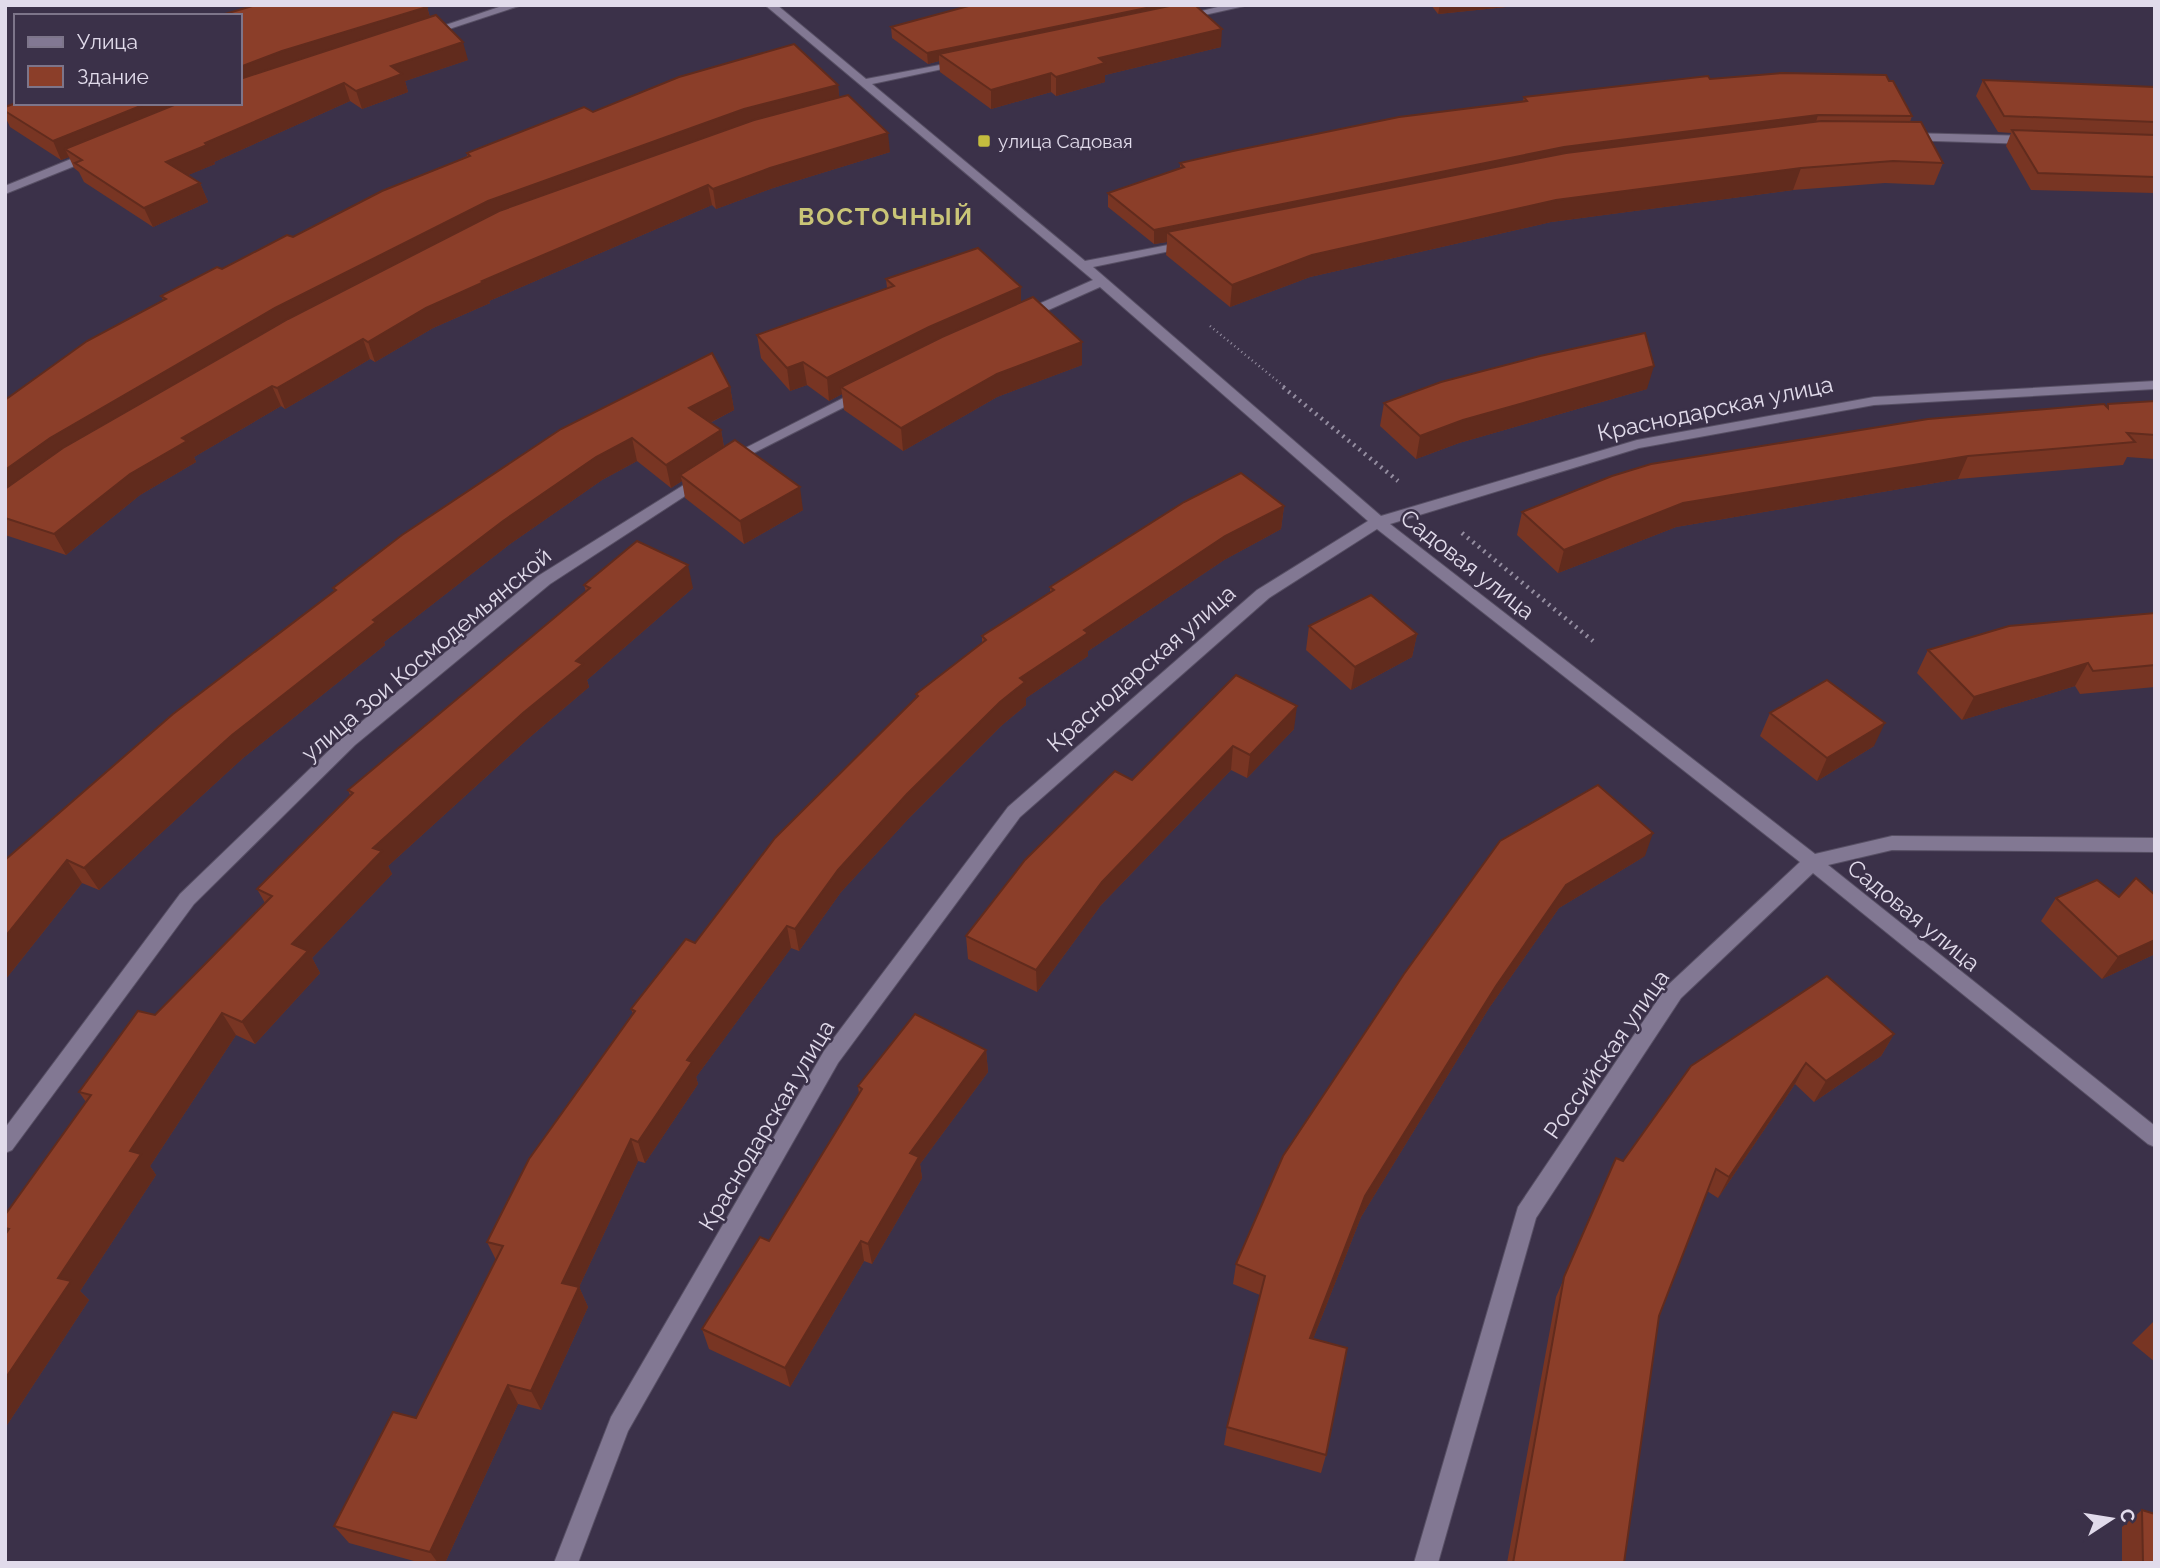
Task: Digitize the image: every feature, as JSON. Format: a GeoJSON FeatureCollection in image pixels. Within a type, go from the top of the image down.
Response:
{"type":"FeatureCollection","features":[{"type":"Feature","properties":{"kind":"street"},"geometry":{"type":"LineString","coordinates":[[411,38],[517,5]]}},
{"type":"Feature","properties":{"kind":"street","name":"Садовая улица"},"geometry":{"type":"LineString","coordinates":[[771,5],[862,83],[875,101],[1083,265],[1378,522],[1812,862],[2155,1138]]}},
{"type":"Feature","properties":{"kind":"street"},"geometry":{"type":"LineString","coordinates":[[1166,20],[1244,5]]}},
{"type":"Feature","properties":{"kind":"street"},"geometry":{"type":"LineString","coordinates":[[862,83],[969,61]]}},
{"type":"Feature","properties":{"kind":"street"},"geometry":{"type":"LineString","coordinates":[[1892,137],[2049,141]]}},
{"type":"Feature","properties":{"kind":"street"},"geometry":{"type":"LineString","coordinates":[[8,186],[104,150]]}},
{"type":"Feature","properties":{"kind":"street"},"geometry":{"type":"LineString","coordinates":[[1083,265],[1206,240]]}},
{"type":"Feature","properties":{"kind":"street"},"geometry":{"type":"LineString","coordinates":[[1001,326],[1102,281]]}},
{"type":"Feature","properties":{"kind":"street","name":"улица Зои Космодемьянской"},"geometry":{"type":"LineString","coordinates":[[5,1144],[187,899],[349,741],[544,580],[734,457],[877,385]]}},
{"type":"Feature","properties":{"kind":"street","name":"Краснодарская улица"},"geometry":{"type":"LineString","coordinates":[[566,1563],[620,1425],[831,1057],[1014,812],[1263,594],[1378,522],[1637,444],[1874,401],[2155,385]]}},
{"type":"Feature","properties":{"kind":"street","name":"Российская улица"},"geometry":{"type":"LineString","coordinates":[[1426,1563],[1526,1214],[1674,992],[1812,862],[1892,843],[2155,845]]}},
{"type":"Feature","properties":{"kind":"path"},"geometry":{"type":"LineString","coordinates":[[1209,325],[1602,649]]}},
{"type":"Feature","properties":{"kind":"building"},"geometry":{"type":"Polygon","coordinates":[[[256,5],[427,7],[282,51],[242,66],[242,14],[225,14],[256,5]]]}},
{"type":"Feature","properties":{"kind":"building"},"geometry":{"type":"Polygon","coordinates":[[[972,5],[1161,5],[927,53],[891,27],[972,5]]]}},
{"type":"Feature","properties":{"kind":"building"},"geometry":{"type":"Polygon","coordinates":[[[1174,5],[1195,5],[1222,29],[1099,58],[1105,63],[1056,77],[1051,73],[991,90],[939,54],[1174,5]]]}},
{"type":"Feature","properties":{"kind":"building"},"geometry":{"type":"Polygon","coordinates":[[[436,15],[463,42],[391,66],[402,74],[356,91],[344,83],[166,162],[200,183],[144,208],[75,163],[82,160],[65,149],[174,105],[242,105],[242,78],[436,15]]]}},
{"type":"Feature","properties":{"kind":"building"},"geometry":{"type":"Polygon","coordinates":[[[794,44],[838,85],[744,109],[488,201],[275,308],[50,438],[5,470],[5,400],[87,341],[166,299],[161,296],[217,267],[222,269],[287,235],[293,237],[382,191],[470,156],[467,153],[584,107],[593,112],[679,77],[794,44]]]}},
{"type":"Feature","properties":{"kind":"building"},"geometry":{"type":"Polygon","coordinates":[[[1782,73],[1886,75],[1889,81],[1893,81],[1912,116],[1818,115],[1564,147],[1154,230],[1108,193],[1184,167],[1180,163],[1399,117],[1527,101],[1524,97],[1708,76],[1710,79],[1782,73]]]}},
{"type":"Feature","properties":{"kind":"building"},"geometry":{"type":"Polygon","coordinates":[[[1983,80],[2155,87],[2155,122],[2004,116],[1983,80]]]}},
{"type":"Feature","properties":{"kind":"building"},"geometry":{"type":"Polygon","coordinates":[[[848,95],[888,133],[770,168],[713,189],[708,185],[482,281],[484,282],[426,308],[368,342],[363,339],[277,388],[272,386],[182,438],[187,441],[130,474],[54,534],[5,518],[5,489],[63,448],[288,319],[499,211],[754,120],[848,95]]]}},
{"type":"Feature","properties":{"kind":"building"},"geometry":{"type":"Polygon","coordinates":[[[14,104],[143,105],[53,141],[5,111],[5,107],[14,104]]]}},
{"type":"Feature","properties":{"kind":"building"},"geometry":{"type":"Polygon","coordinates":[[[1821,121],[1921,122],[1943,163],[1893,161],[1801,168],[1556,200],[1312,255],[1232,285],[1167,232],[1566,153],[1821,121]]]}},
{"type":"Feature","properties":{"kind":"building"},"geometry":{"type":"Polygon","coordinates":[[[2012,130],[2155,135],[2155,177],[2038,173],[2012,130]]]}},
{"type":"Feature","properties":{"kind":"building"},"geometry":{"type":"Polygon","coordinates":[[[978,248],[1021,287],[929,327],[827,378],[803,362],[787,368],[757,335],[894,286],[886,279],[978,248]]]}},
{"type":"Feature","properties":{"kind":"building"},"geometry":{"type":"Polygon","coordinates":[[[1033,297],[1082,342],[997,374],[901,428],[841,387],[942,337],[1033,297]]]}},
{"type":"Feature","properties":{"kind":"building"},"geometry":{"type":"Polygon","coordinates":[[[1645,333],[1654,366],[1463,420],[1420,436],[1384,403],[1441,382],[1540,356],[1645,333]]]}},
{"type":"Feature","properties":{"kind":"building"},"geometry":{"type":"Polygon","coordinates":[[[712,353],[730,387],[689,408],[721,430],[666,465],[632,438],[596,457],[503,521],[373,620],[376,622],[232,735],[84,868],[67,860],[5,937],[5,860],[173,714],[336,590],[333,588],[402,535],[561,429],[712,353]]]}},
{"type":"Feature","properties":{"kind":"building"},"geometry":{"type":"Polygon","coordinates":[[[2155,401],[2155,435],[2127,433],[2135,442],[1968,456],[1683,503],[1564,550],[1522,512],[1612,476],[1651,464],[1928,419],[2104,404],[2108,408],[2108,404],[2155,401]]]}},
{"type":"Feature","properties":{"kind":"building"},"geometry":{"type":"Polygon","coordinates":[[[735,440],[800,487],[740,521],[680,475],[735,440]]]}},
{"type":"Feature","properties":{"kind":"building"},"geometry":{"type":"Polygon","coordinates":[[[1241,473],[1284,506],[1225,536],[1084,630],[1088,633],[1020,678],[1025,682],[1000,702],[907,794],[838,870],[795,929],[787,926],[687,1060],[692,1062],[638,1142],[631,1139],[562,1283],[579,1287],[531,1391],[508,1385],[430,1552],[334,1526],[393,1412],[416,1418],[503,1246],[487,1242],[529,1159],[635,1011],[631,1009],[686,939],[695,943],[775,838],[918,696],[916,694],[986,640],[982,636],[1054,590],[1050,587],[1184,502],[1241,473]]]}},
{"type":"Feature","properties":{"kind":"building"},"geometry":{"type":"Polygon","coordinates":[[[637,541],[688,565],[576,661],[583,664],[523,713],[373,848],[382,851],[292,944],[308,951],[242,1022],[222,1013],[130,1151],[141,1154],[58,1278],[71,1281],[5,1379],[5,1235],[9,1229],[5,1228],[5,1215],[91,1095],[79,1092],[138,1011],[155,1015],[272,896],[257,889],[353,793],[348,790],[590,588],[584,585],[637,541]]]}},
{"type":"Feature","properties":{"kind":"building"},"geometry":{"type":"Polygon","coordinates":[[[1371,595],[1417,634],[1355,667],[1309,626],[1371,595]]]}},
{"type":"Feature","properties":{"kind":"building"},"geometry":{"type":"Polygon","coordinates":[[[2155,613],[2155,665],[2093,671],[2088,663],[1974,697],[1928,650],[2009,626],[2155,613]]]}},
{"type":"Feature","properties":{"kind":"building"},"geometry":{"type":"Polygon","coordinates":[[[1236,675],[1297,706],[1250,755],[1233,746],[1102,882],[1036,970],[966,936],[1025,860],[1115,771],[1132,780],[1236,675]]]}},
{"type":"Feature","properties":{"kind":"building"},"geometry":{"type":"Polygon","coordinates":[[[1827,680],[1885,723],[1827,758],[1770,713],[1827,680]]]}},
{"type":"Feature","properties":{"kind":"building"},"geometry":{"type":"Polygon","coordinates":[[[1598,785],[1653,833],[1566,885],[1496,986],[1365,1196],[1310,1338],[1347,1348],[1326,1455],[1227,1427],[1265,1276],[1236,1264],[1283,1156],[1404,974],[1500,841],[1598,785]]]}},
{"type":"Feature","properties":{"kind":"building"},"geometry":{"type":"Polygon","coordinates":[[[2136,878],[2155,895],[2155,940],[2118,957],[2056,898],[2097,880],[2119,897],[2136,878]]]}},
{"type":"Feature","properties":{"kind":"building"},"geometry":{"type":"Polygon","coordinates":[[[1827,976],[1894,1034],[1826,1081],[1806,1063],[1729,1177],[1716,1169],[1659,1316],[1624,1563],[1513,1563],[1564,1277],[1616,1158],[1623,1161],[1691,1066],[1827,976]]]}},
{"type":"Feature","properties":{"kind":"building"},"geometry":{"type":"Polygon","coordinates":[[[915,1014],[986,1050],[910,1153],[919,1157],[868,1244],[861,1241],[785,1368],[702,1329],[760,1237],[769,1241],[862,1089],[858,1086],[915,1014]]]}},
{"type":"Feature","properties":{"kind":"building"},"geometry":{"type":"Polygon","coordinates":[[[2142,1510],[2155,1514],[2155,1563],[2143,1563],[2142,1510]]]}},
{"type":"Feature","properties":{"kind":"place","name":"улица Садовая"},"geometry":{"type":"Point","coordinates":[984,141]}},
{"type":"Feature","properties":{"kind":"district","name":"ВОСТОЧНЫЙ"},"geometry":{"type":"Point","coordinates":[886,216]}}]}
